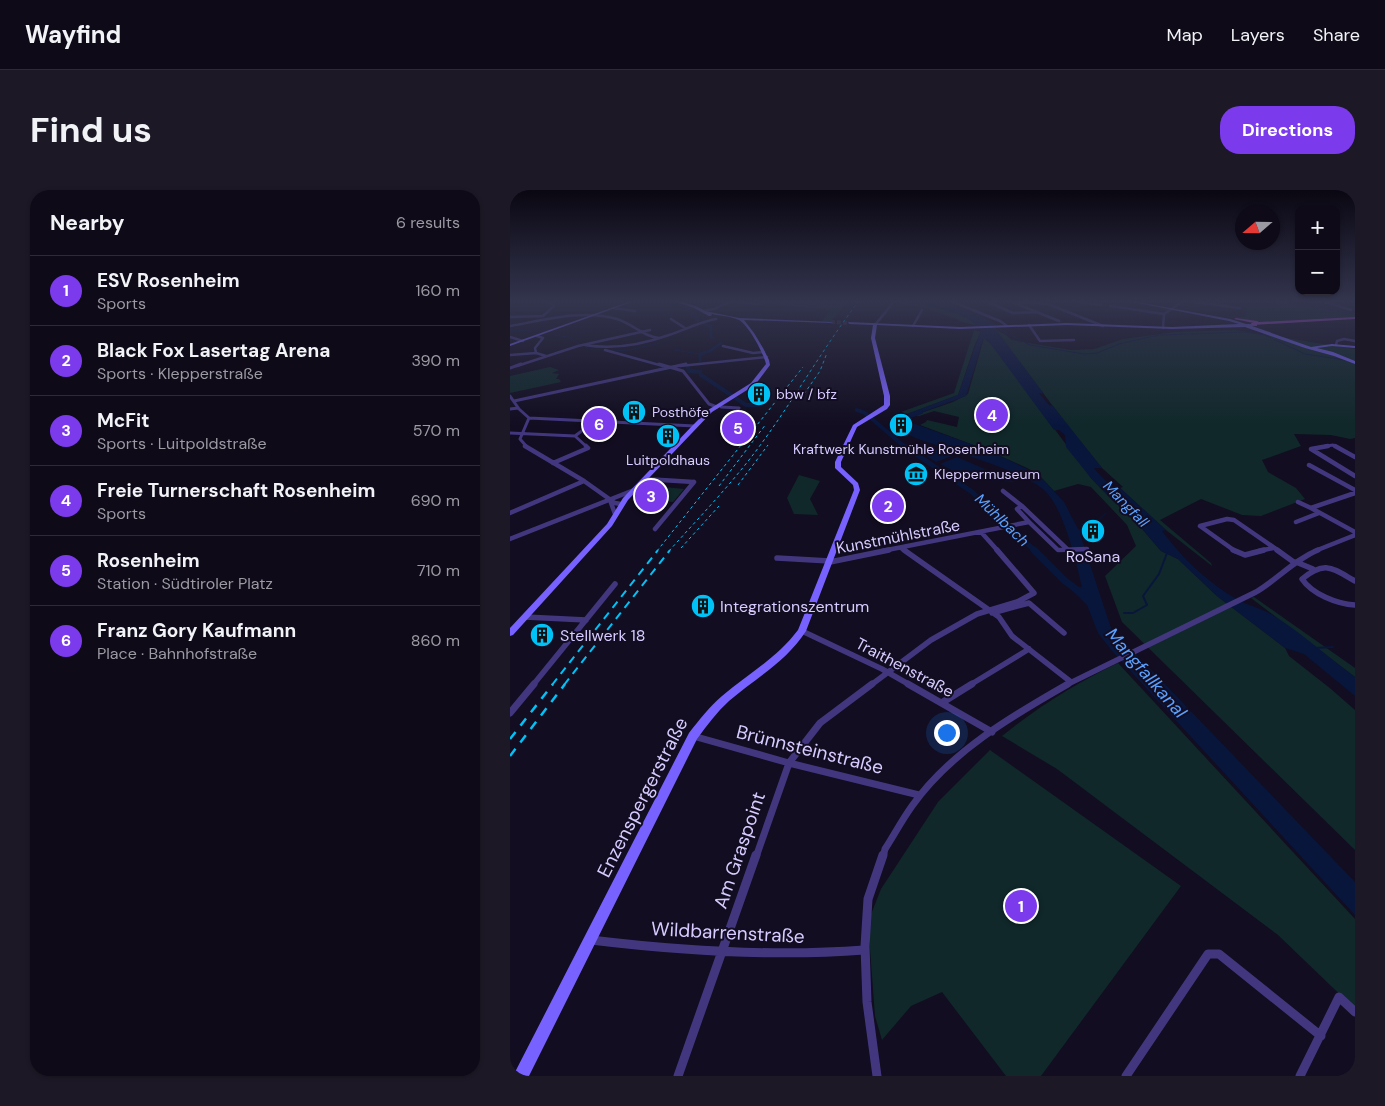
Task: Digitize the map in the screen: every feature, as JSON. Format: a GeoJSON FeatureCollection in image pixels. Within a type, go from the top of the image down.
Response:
{"type":"FeatureCollection","features":[{"type":"Feature","properties":{"kind":"main road"},"geometry":{"type":"LineString","coordinates":[[729,399],[750,387],[768,364],[759,343]]}},
{"type":"Feature","properties":{"kind":"main road"},"geometry":{"type":"LineString","coordinates":[[1318,347],[1336,345],[1355,347]]}},
{"type":"Feature","properties":{"kind":"main road"},"geometry":{"type":"LineString","coordinates":[[1318,347],[1339,356]]}},
{"type":"Feature","properties":{"kind":"main road"},"geometry":{"type":"LineString","coordinates":[[1318,347],[1355,363]]}},
{"type":"Feature","properties":{"kind":"main road"},"geometry":{"type":"LineString","coordinates":[[510,633],[610,525],[621,504],[695,426]]}},
{"type":"Feature","properties":{"kind":"main road","name":"Enzenspergerstraße"},"geometry":{"type":"LineString","coordinates":[[521,1076],[693,736],[716,707],[787,650],[802,631],[830,562]]}},
{"type":"Feature","properties":{"kind":"street"},"geometry":{"type":"LineString","coordinates":[[536,353],[535,348],[539,343]]}},
{"type":"Feature","properties":{"kind":"street"},"geometry":{"type":"LineString","coordinates":[[510,368],[586,343]]}},
{"type":"Feature","properties":{"kind":"street"},"geometry":{"type":"LineString","coordinates":[[610,350],[641,343]]}},
{"type":"Feature","properties":{"kind":"street"},"geometry":{"type":"LineString","coordinates":[[830,562],[858,486],[837,465],[856,426],[885,408],[888,400],[874,343]]}},
{"type":"Feature","properties":{"kind":"street"},"geometry":{"type":"LineString","coordinates":[[1302,343],[1318,347]]}},
{"type":"Feature","properties":{"kind":"street"},"geometry":{"type":"LineString","coordinates":[[1309,343],[1318,347]]}},
{"type":"Feature","properties":{"kind":"street"},"geometry":{"type":"LineString","coordinates":[[583,344],[683,371],[709,404],[719,407],[740,408],[734,414]]}},
{"type":"Feature","properties":{"kind":"street"},"geometry":{"type":"LineString","coordinates":[[722,346],[753,354],[765,354]]}},
{"type":"Feature","properties":{"kind":"street"},"geometry":{"type":"LineString","coordinates":[[510,355],[536,353],[546,356]]}},
{"type":"Feature","properties":{"kind":"street"},"geometry":{"type":"LineString","coordinates":[[514,401],[687,364],[765,354]]}},
{"type":"Feature","properties":{"kind":"street"},"geometry":{"type":"LineString","coordinates":[[683,371],[687,364]]}},
{"type":"Feature","properties":{"kind":"street"},"geometry":{"type":"LineString","coordinates":[[510,396],[518,408],[529,418],[695,426],[729,399]]}},
{"type":"Feature","properties":{"kind":"street"},"geometry":{"type":"LineString","coordinates":[[510,409],[518,408]]}},
{"type":"Feature","properties":{"kind":"street"},"geometry":{"type":"LineString","coordinates":[[529,418],[520,439],[525,446],[584,481],[610,500],[621,504]]}},
{"type":"Feature","properties":{"kind":"street"},"geometry":{"type":"LineString","coordinates":[[575,436],[595,421]]}},
{"type":"Feature","properties":{"kind":"street"},"geometry":{"type":"LineString","coordinates":[[510,433],[575,436],[588,448],[553,463]]}},
{"type":"Feature","properties":{"kind":"street"},"geometry":{"type":"LineString","coordinates":[[1355,457],[1333,445],[1311,450],[1355,476]]}},
{"type":"Feature","properties":{"kind":"street"},"geometry":{"type":"LineString","coordinates":[[1309,465],[1355,491]]}},
{"type":"Feature","properties":{"kind":"street"},"geometry":{"type":"LineString","coordinates":[[645,479],[694,482],[655,529]]}},
{"type":"Feature","properties":{"kind":"street"},"geometry":{"type":"LineString","coordinates":[[510,513],[584,481]]}},
{"type":"Feature","properties":{"kind":"street"},"geometry":{"type":"LineString","coordinates":[[510,539],[634,490]]}},
{"type":"Feature","properties":{"kind":"street"},"geometry":{"type":"LineString","coordinates":[[1003,491],[1069,549]]}},
{"type":"Feature","properties":{"kind":"street"},"geometry":{"type":"LineString","coordinates":[[1310,508],[1355,491]]}},
{"type":"Feature","properties":{"kind":"street"},"geometry":{"type":"LineString","coordinates":[[610,500],[615,514]]}},
{"type":"Feature","properties":{"kind":"street"},"geometry":{"type":"LineString","coordinates":[[1298,502],[1319,512],[1355,534]]}},
{"type":"Feature","properties":{"kind":"street"},"geometry":{"type":"LineString","coordinates":[[1022,506],[1017,509],[1058,550],[1087,549]]}},
{"type":"Feature","properties":{"kind":"street"},"geometry":{"type":"LineString","coordinates":[[1296,522],[1319,512]]}},
{"type":"Feature","properties":{"kind":"street"},"geometry":{"type":"LineString","coordinates":[[1273,548],[1245,555],[1237,553],[1200,526],[1230,519],[1273,548],[1295,563],[1313,569]]}},
{"type":"Feature","properties":{"kind":"street","name":"Kunstmühlstraße"},"geometry":{"type":"LineString","coordinates":[[777,558],[830,562],[1029,522]]}},
{"type":"Feature","properties":{"kind":"street"},"geometry":{"type":"LineString","coordinates":[[981,532],[1034,593],[1017,602],[990,612]]}},
{"type":"Feature","properties":{"kind":"street"},"geometry":{"type":"LineString","coordinates":[[877,1076],[870,1032],[864,950],[868,900],[878,866],[893,834],[919,795],[944,769],[992,732],[1037,701],[1135,650],[1274,582],[1295,563],[1355,534]]}},
{"type":"Feature","properties":{"kind":"street"},"geometry":{"type":"LineString","coordinates":[[901,548],[999,617],[1012,636],[1072,682]]}},
{"type":"Feature","properties":{"kind":"street"},"geometry":{"type":"LineString","coordinates":[[1355,581],[1325,566],[1313,569],[1302,579],[1303,583],[1345,605],[1355,605]]}},
{"type":"Feature","properties":{"kind":"street"},"geometry":{"type":"LineString","coordinates":[[510,713],[615,584]]}},
{"type":"Feature","properties":{"kind":"street"},"geometry":{"type":"LineString","coordinates":[[990,612],[1029,603],[1064,633]]}},
{"type":"Feature","properties":{"kind":"street","name":"Am Graspoint"},"geometry":{"type":"LineString","coordinates":[[678,1076],[788,763],[820,723],[888,672],[948,629],[990,612]]}},
{"type":"Feature","properties":{"kind":"street"},"geometry":{"type":"LineString","coordinates":[[525,617],[586,620]]}},
{"type":"Feature","properties":{"kind":"street","name":"Traithenstraße"},"geometry":{"type":"LineString","coordinates":[[802,631],[888,672],[992,732]]}},
{"type":"Feature","properties":{"kind":"street"},"geometry":{"type":"LineString","coordinates":[[943,702],[1029,649]]}},
{"type":"Feature","properties":{"kind":"street","name":"Brünnsteinstraße"},"geometry":{"type":"LineString","coordinates":[[693,736],[788,763],[919,795]]}},
{"type":"Feature","properties":{"kind":"street","name":"Wildbarrenstraße"},"geometry":{"type":"LineString","coordinates":[[591,940],[721,952],[803,953],[864,950]]}},
{"type":"Feature","properties":{"kind":"street"},"geometry":{"type":"LineString","coordinates":[[1126,1076],[1208,954],[1219,954],[1320,1036]]}},
{"type":"Feature","properties":{"kind":"street"},"geometry":{"type":"LineString","coordinates":[[1300,1076],[1339,997],[1355,1012]]}},
{"type":"Feature","properties":{"kind":"green space"},"geometry":{"type":"Polygon","coordinates":[[[970,343],[975,343],[958,395],[907,414],[901,412],[954,393],[970,343]]]}},
{"type":"Feature","properties":{"kind":"green space"},"geometry":{"type":"Polygon","coordinates":[[[982,343],[990,343],[1091,478],[1131,516],[1161,551],[1178,559],[1217,596],[1285,648],[1289,656],[1355,710],[1355,850],[1122,622],[1105,576],[1136,546],[1127,525],[1091,487],[1078,484],[1054,491],[1038,474],[1027,468],[987,450],[920,425],[927,420],[957,427],[959,417],[934,411],[919,416],[915,415],[953,402],[968,394],[982,343]]]}},
{"type":"Feature","properties":{"kind":"green space"},"geometry":{"type":"Polygon","coordinates":[[[1006,343],[1032,343],[1071,350],[1094,349],[1110,343],[1319,343],[1355,349],[1355,438],[1294,434],[1301,446],[1262,460],[1268,472],[1296,488],[1305,499],[1261,516],[1242,515],[1201,499],[1160,520],[1211,563],[1212,566],[1166,530],[1120,488],[1123,487],[1102,468],[1006,343]]]}},
{"type":"Feature","properties":{"kind":"green space"},"geometry":{"type":"Polygon","coordinates":[[[550,367],[559,370],[552,373],[559,374],[556,379],[559,379],[561,382],[510,393],[510,376],[550,367]]]}},
{"type":"Feature","properties":{"kind":"green space"},"geometry":{"type":"Polygon","coordinates":[[[799,475],[820,481],[810,499],[818,515],[794,514],[787,498],[799,475]]]}},
{"type":"Feature","properties":{"kind":"green space"},"geometry":{"type":"Polygon","coordinates":[[[664,487],[684,489],[673,502],[661,501],[656,506],[647,506],[664,487]]]}},
{"type":"Feature","properties":{"kind":"green space"},"geometry":{"type":"Polygon","coordinates":[[[1254,597],[1355,668],[1355,677],[1251,598],[1254,597]]]}},
{"type":"Feature","properties":{"kind":"green space"},"geometry":{"type":"Polygon","coordinates":[[[1118,663],[1355,919],[1355,1009],[1278,935],[1057,769],[1002,736],[1058,696],[1118,663]]]}},
{"type":"Feature","properties":{"kind":"green space"},"geometry":{"type":"Polygon","coordinates":[[[990,750],[1181,886],[1041,1076],[1006,1076],[942,992],[911,1006],[882,1040],[875,1016],[868,922],[881,889],[938,802],[990,750]]]}},
{"type":"Feature","properties":{"kind":"water"},"geometry":{"type":"Polygon","coordinates":[[[976,343],[982,343],[966,396],[915,415],[907,414],[958,395],[976,343]]]}},
{"type":"Feature","properties":{"kind":"water","name":"Mangfall"},"geometry":{"type":"Polygon","coordinates":[[[990,343],[1006,343],[1044,394],[1039,393],[1049,405],[1053,406],[1102,468],[1094,468],[1099,474],[1109,483],[1120,488],[1166,530],[1162,531],[1187,560],[1206,578],[1227,593],[1280,620],[1355,677],[1355,696],[1304,654],[1285,648],[1217,596],[1178,559],[1161,551],[1131,516],[1091,478],[1066,447],[1065,435],[1059,430],[1054,430],[990,343]]]}},
{"type":"Feature","properties":{"kind":"water","name":"Mangfallkanal"},"geometry":{"type":"Polygon","coordinates":[[[915,424],[987,450],[1038,474],[1064,502],[1078,529],[1083,531],[1080,534],[1111,628],[1355,882],[1355,915],[1112,651],[1098,633],[1087,605],[1070,588],[1082,587],[1068,536],[1058,510],[1045,491],[1015,473],[918,439],[897,428],[915,424]]]}},
{"type":"Feature","properties":{"kind":"water"},"geometry":{"type":"Polygon","coordinates":[[[923,444],[952,456],[936,462],[916,449],[923,444]]]}},
{"type":"Feature","properties":{"kind":"water"},"geometry":{"type":"Polygon","coordinates":[[[957,457],[1015,482],[969,479],[940,464],[957,457]]]}},
{"type":"Feature","properties":{"kind":"waterway","name":"Mühlbach"},"geometry":{"type":"LineString","coordinates":[[610,351],[630,350],[659,343]]}},
{"type":"Feature","properties":{"kind":"waterway"},"geometry":{"type":"LineString","coordinates":[[700,361],[700,354],[710,351],[721,343]]}},
{"type":"Feature","properties":{"kind":"waterway"},"geometry":{"type":"LineString","coordinates":[[1027,343],[1084,354],[1097,353],[1122,343]]}},
{"type":"Feature","properties":{"kind":"waterway"},"geometry":{"type":"LineString","coordinates":[[1283,343],[1305,354],[1345,360]]}},
{"type":"Feature","properties":{"kind":"waterway","name":"Mühlbach"},"geometry":{"type":"LineString","coordinates":[[585,346],[588,349],[606,350]]}},
{"type":"Feature","properties":{"kind":"waterway","name":"Mühlbach"},"geometry":{"type":"LineString","coordinates":[[674,350],[700,354]]}},
{"type":"Feature","properties":{"kind":"waterway","name":"Mühlbach"},"geometry":{"type":"LineString","coordinates":[[688,367],[689,371],[700,372]]}},
{"type":"Feature","properties":{"kind":"waterway","name":"Mühlbach"},"geometry":{"type":"LineString","coordinates":[[701,375],[746,405],[759,405]]}},
{"type":"Feature","properties":{"kind":"waterway","name":"Mühlbach"},"geometry":{"type":"LineString","coordinates":[[857,410],[865,413],[905,447]]}},
{"type":"Feature","properties":{"kind":"waterway"},"geometry":{"type":"LineString","coordinates":[[903,421],[904,418],[921,412]]}},
{"type":"Feature","properties":{"kind":"waterway","name":"Mühlbach"},"geometry":{"type":"LineString","coordinates":[[904,446],[972,492],[1035,551]]}},
{"type":"Feature","properties":{"kind":"waterway"},"geometry":{"type":"LineString","coordinates":[[1080,530],[1096,522],[1106,513]]}},
{"type":"Feature","properties":{"kind":"waterway","name":"Mühlbach"},"geometry":{"type":"LineString","coordinates":[[1035,551],[1064,580],[1082,594]]}},
{"type":"Feature","properties":{"kind":"waterway"},"geometry":{"type":"LineString","coordinates":[[1124,613],[1133,613],[1147,605],[1143,596],[1159,574],[1167,553]]}},
{"type":"Feature","properties":{"kind":"waterway"},"geometry":{"type":"LineString","coordinates":[[1315,648],[1333,647]]}},
{"type":"Feature","properties":{"kind":"railway"},"geometry":{"type":"LineString","coordinates":[[669,551],[727,487],[760,446],[829,343]]}},
{"type":"Feature","properties":{"kind":"railway"},"geometry":{"type":"LineString","coordinates":[[804,394],[820,371],[827,353]]}},
{"type":"Feature","properties":{"kind":"railway"},"geometry":{"type":"LineString","coordinates":[[657,551],[803,367]]}},
{"type":"Feature","properties":{"kind":"railway"},"geometry":{"type":"LineString","coordinates":[[719,486],[766,424]]}},
{"type":"Feature","properties":{"kind":"railway"},"geometry":{"type":"LineString","coordinates":[[738,485],[768,445]]}},
{"type":"Feature","properties":{"kind":"railway"},"geometry":{"type":"LineString","coordinates":[[681,548],[719,506]]}},
{"type":"Feature","properties":{"kind":"railway"},"geometry":{"type":"LineString","coordinates":[[552,685],[658,550]]}},
{"type":"Feature","properties":{"kind":"railway"},"geometry":{"type":"LineString","coordinates":[[564,685],[670,550]]}},
{"type":"Feature","properties":{"kind":"railway"},"geometry":{"type":"LineString","coordinates":[[510,739],[553,684]]}},
{"type":"Feature","properties":{"kind":"railway"},"geometry":{"type":"LineString","coordinates":[[510,756],[565,684]]}},
{"type":"Feature","properties":{"kind":"place","name":"bbw / bfz"},"geometry":{"type":"Point","coordinates":[759,394]}},
{"type":"Feature","properties":{"kind":"place","name":"Posthöfe"},"geometry":{"type":"Point","coordinates":[634,412]}},
{"type":"Feature","properties":{"kind":"place","name":"Freie Turnerschaft Rosenheim"},"geometry":{"type":"Point","coordinates":[992,415]}},
{"type":"Feature","properties":{"kind":"place","name":"Franz Gory Kaufmann"},"geometry":{"type":"Point","coordinates":[599,424]}},
{"type":"Feature","properties":{"kind":"place","name":"Kraftwerk Kunstmühle Rosenheim"},"geometry":{"type":"Point","coordinates":[901,425]}},
{"type":"Feature","properties":{"kind":"place","name":"Rosenheim"},"geometry":{"type":"Point","coordinates":[738,428]}},
{"type":"Feature","properties":{"kind":"place","name":"Luitpoldhaus"},"geometry":{"type":"Point","coordinates":[668,436]}},
{"type":"Feature","properties":{"kind":"place","name":"Kleppermuseum"},"geometry":{"type":"Point","coordinates":[916,474]}},
{"type":"Feature","properties":{"kind":"place","name":"McFit"},"geometry":{"type":"Point","coordinates":[651,496]}},
{"type":"Feature","properties":{"kind":"place","name":"Black Fox Lasertag Arena"},"geometry":{"type":"Point","coordinates":[888,506]}},
{"type":"Feature","properties":{"kind":"place","name":"RoSana"},"geometry":{"type":"Point","coordinates":[1093,531]}},
{"type":"Feature","properties":{"kind":"place","name":"Integrationszentrum"},"geometry":{"type":"Point","coordinates":[703,606]}},
{"type":"Feature","properties":{"kind":"place","name":"Stellwerk 18"},"geometry":{"type":"Point","coordinates":[542,635]}},
{"type":"Feature","properties":{"kind":"place","name":"ESV Rosenheim"},"geometry":{"type":"Point","coordinates":[1021,906]}}]}
